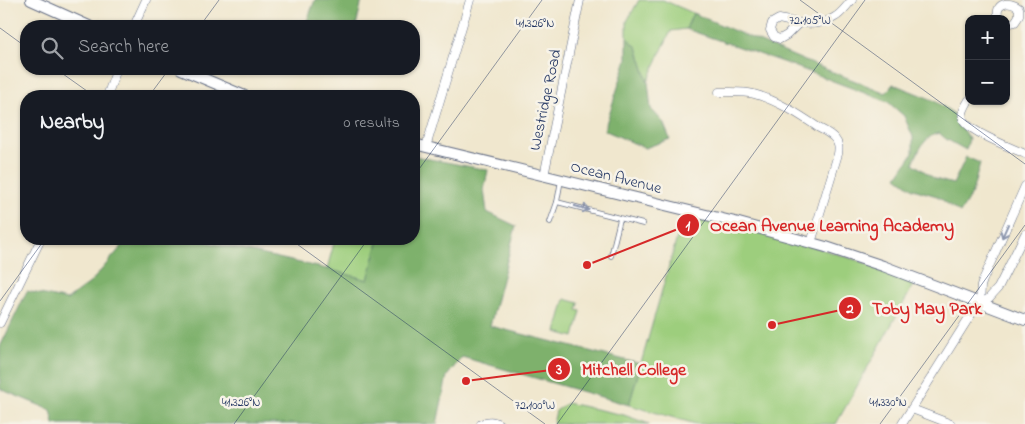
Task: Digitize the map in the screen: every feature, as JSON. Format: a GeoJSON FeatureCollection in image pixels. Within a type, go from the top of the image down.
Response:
{"type":"FeatureCollection","features":[{"type":"Feature","properties":{"kind":"main road"},"geometry":{"type":"LineString","coordinates":[[31,0],[76,20]]}},
{"type":"Feature","properties":{"kind":"main road"},"geometry":{"type":"LineString","coordinates":[[195,75],[231,90]]}},
{"type":"Feature","properties":{"kind":"main road","name":"Ocean Avenue"},"geometry":{"type":"LineString","coordinates":[[420,146],[735,222],[811,243],[883,266],[1025,320]]}},
{"type":"Feature","properties":{"kind":"street"},"geometry":{"type":"LineString","coordinates":[[137,20],[146,0]]}},
{"type":"Feature","properties":{"kind":"street"},"geometry":{"type":"LineString","coordinates":[[426,147],[470,0]]}},
{"type":"Feature","properties":{"kind":"street","name":"Westridge Road"},"geometry":{"type":"LineString","coordinates":[[544,176],[580,0]]}},
{"type":"Feature","properties":{"kind":"street"},"geometry":{"type":"LineString","coordinates":[[799,23],[819,23],[833,19],[852,0]]}},
{"type":"Feature","properties":{"kind":"street"},"geometry":{"type":"LineString","coordinates":[[998,15],[997,11],[1000,5],[1007,2],[1014,3],[1019,8],[1019,16],[1010,24]]}},
{"type":"Feature","properties":{"kind":"street"},"geometry":{"type":"LineString","coordinates":[[109,90],[115,75]]}},
{"type":"Feature","properties":{"kind":"street"},"geometry":{"type":"LineString","coordinates":[[719,92],[754,94],[777,103],[817,126],[837,142],[839,147],[838,154],[811,243]]}},
{"type":"Feature","properties":{"kind":"street"},"geometry":{"type":"LineString","coordinates":[[966,105],[963,112],[963,119],[966,124],[978,132],[1025,154]]}},
{"type":"Feature","properties":{"kind":"street"},"geometry":{"type":"LineString","coordinates":[[980,304],[983,280],[1025,186]]}},
{"type":"Feature","properties":{"kind":"street"},"geometry":{"type":"LineString","coordinates":[[902,424],[970,316],[998,288],[1025,234]]}},
{"type":"Feature","properties":{"kind":"street"},"geometry":{"type":"LineString","coordinates":[[0,323],[38,245]]}},
{"type":"Feature","properties":{"kind":"street"},"geometry":{"type":"LineString","coordinates":[[912,409],[951,424]]}},
{"type":"Feature","properties":{"kind":"street"},"geometry":{"type":"LineString","coordinates":[[481,424],[494,421],[499,424]]}},
{"type":"Feature","properties":{"kind":"lane"},"geometry":{"type":"LineString","coordinates":[[550,222],[557,202],[561,180]]}},
{"type":"Feature","properties":{"kind":"lane"},"geometry":{"type":"LineString","coordinates":[[557,202],[643,224]]}},
{"type":"Feature","properties":{"kind":"lane"},"geometry":{"type":"LineString","coordinates":[[611,256],[620,219]]}},
{"type":"Feature","properties":{"kind":"green space"},"geometry":{"type":"Polygon","coordinates":[[[315,0],[362,0],[357,20],[307,20],[315,0]]]}},
{"type":"Feature","properties":{"kind":"green space"},"geometry":{"type":"Polygon","coordinates":[[[639,0],[663,0],[693,13],[686,29],[671,31],[648,82],[637,47],[627,38],[627,21],[639,0]]]}},
{"type":"Feature","properties":{"kind":"green space"},"geometry":{"type":"Polygon","coordinates":[[[693,13],[886,93],[893,84],[933,100],[953,113],[955,120],[969,139],[966,150],[939,133],[929,137],[913,163],[935,179],[953,184],[966,157],[980,163],[972,193],[960,213],[937,196],[913,189],[897,177],[913,153],[913,137],[904,116],[888,102],[791,65],[686,29],[693,13]]]}},
{"type":"Feature","properties":{"kind":"green space"},"geometry":{"type":"Polygon","coordinates":[[[627,38],[637,47],[648,82],[651,109],[663,122],[670,139],[645,148],[604,130],[627,59],[627,38]]]}},
{"type":"Feature","properties":{"kind":"green space"},"geometry":{"type":"Polygon","coordinates":[[[420,157],[488,170],[484,190],[487,212],[516,226],[490,326],[641,364],[629,405],[462,357],[447,376],[437,424],[54,424],[51,410],[0,389],[0,347],[27,291],[67,300],[91,282],[123,245],[221,245],[368,280],[377,245],[420,245],[420,157]]]}},
{"type":"Feature","properties":{"kind":"green space"},"geometry":{"type":"Polygon","coordinates":[[[685,210],[735,222],[917,279],[836,424],[696,424],[629,405],[685,210]]]}},
{"type":"Feature","properties":{"kind":"green space"},"geometry":{"type":"Polygon","coordinates":[[[333,245],[377,245],[368,280],[327,269],[333,245]]]}},
{"type":"Feature","properties":{"kind":"green space"},"geometry":{"type":"Polygon","coordinates":[[[565,299],[579,303],[577,310],[581,311],[574,337],[556,332],[565,299]]]}},
{"type":"Feature","properties":{"kind":"green space"},"geometry":{"type":"Polygon","coordinates":[[[567,403],[624,415],[649,424],[553,424],[556,411],[567,403]]]}},
{"type":"Feature","properties":{"kind":"place","name":"Ocean Avenue Learning Academy"},"geometry":{"type":"Point","coordinates":[587,265]}},
{"type":"Feature","properties":{"kind":"place","name":"Toby May Park"},"geometry":{"type":"Point","coordinates":[772,325]}},
{"type":"Feature","properties":{"kind":"place","name":"Mitchell College"},"geometry":{"type":"Point","coordinates":[466,381]}}]}
